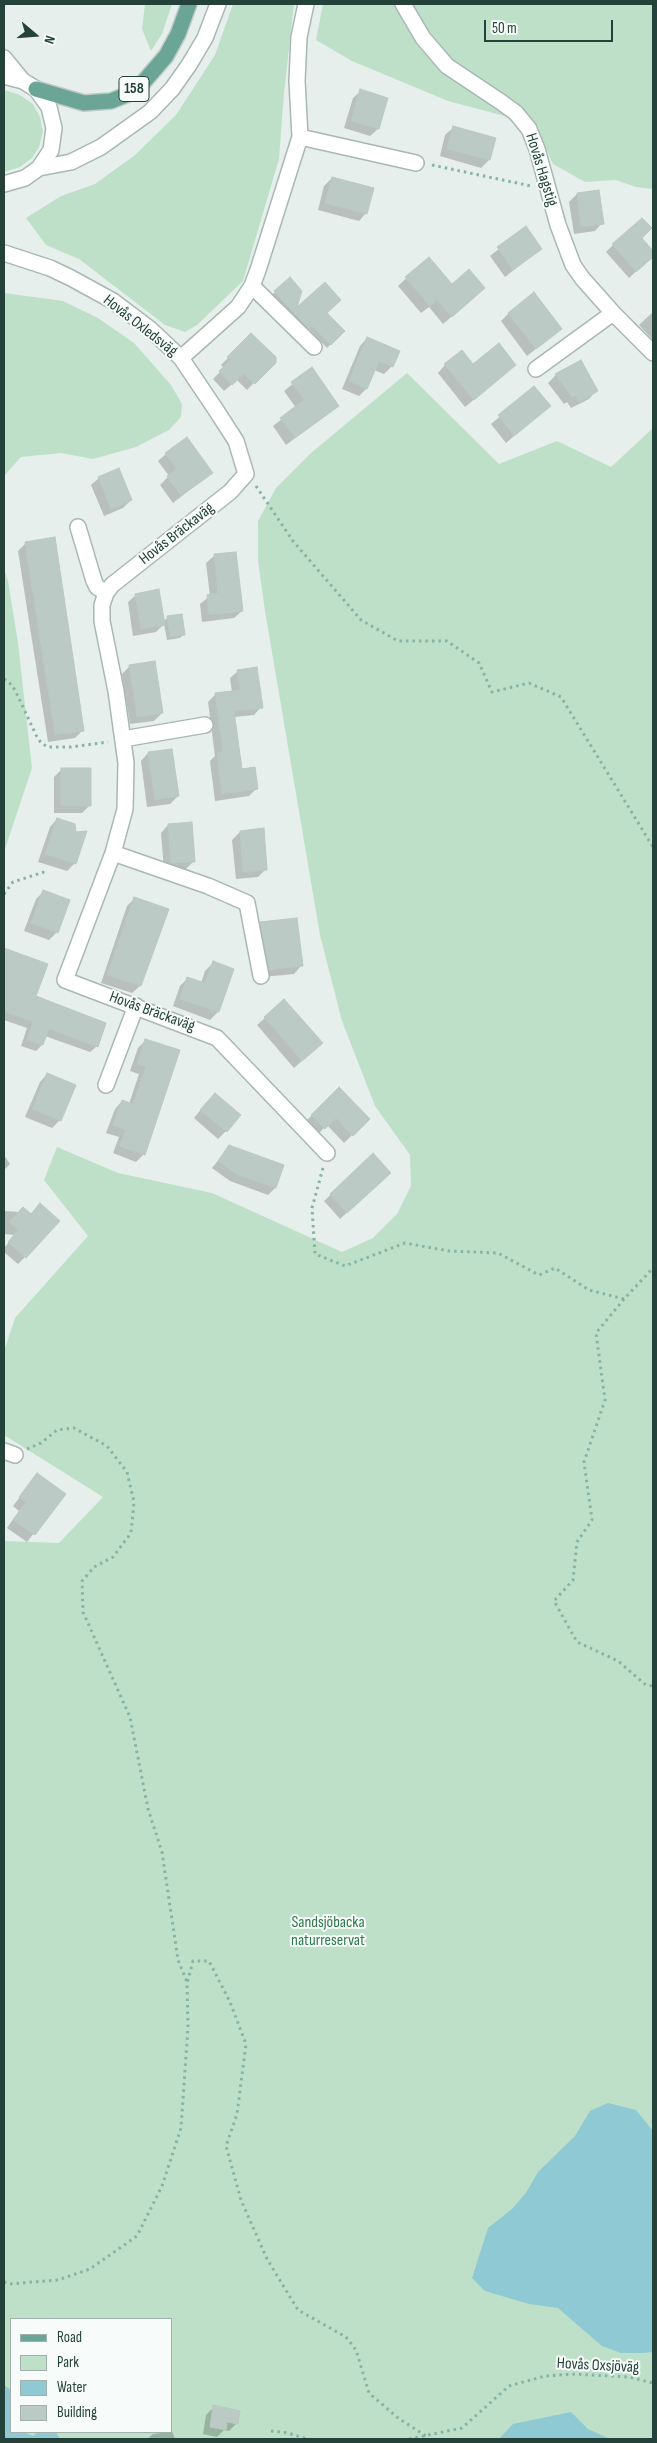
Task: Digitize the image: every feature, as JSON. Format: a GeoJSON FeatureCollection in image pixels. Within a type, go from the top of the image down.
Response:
{"type":"FeatureCollection","features":[{"type":"Feature","properties":{"kind":"main road","name":"158"},"geometry":{"type":"LineString","coordinates":[[29,85],[84,104],[111,101],[126,95],[141,85],[166,56],[178,34],[189,4]]}},
{"type":"Feature","properties":{"kind":"street","name":"158"},"geometry":{"type":"LineString","coordinates":[[38,168],[71,162],[101,146],[150,112],[172,89],[189,65],[205,38],[218,4]]}},
{"type":"Feature","properties":{"kind":"street"},"geometry":{"type":"LineString","coordinates":[[181,358],[238,307],[252,286],[300,137],[299,37],[306,4]]}},
{"type":"Feature","properties":{"kind":"street","name":"Hovås Hagstig"},"geometry":{"type":"LineString","coordinates":[[404,4],[423,38],[447,66],[516,113],[529,129],[537,149],[547,189],[570,258],[582,278],[613,313],[653,353]]}},
{"type":"Feature","properties":{"kind":"street"},"geometry":{"type":"LineString","coordinates":[[4,58],[49,106],[54,128],[51,150],[38,168],[25,178],[6,185]]}},
{"type":"Feature","properties":{"kind":"street"},"geometry":{"type":"LineString","coordinates":[[4,76],[29,85]]}},
{"type":"Feature","properties":{"kind":"street"},"geometry":{"type":"LineString","coordinates":[[300,137],[416,163]]}},
{"type":"Feature","properties":{"kind":"street","name":"Hovås Oxledsväg"},"geometry":{"type":"LineString","coordinates":[[4,253],[50,268],[113,300],[150,329],[181,358],[236,441],[246,474]]}},
{"type":"Feature","properties":{"kind":"street"},"geometry":{"type":"LineString","coordinates":[[252,286],[314,346]]}},
{"type":"Feature","properties":{"kind":"street"},"geometry":{"type":"LineString","coordinates":[[536,369],[613,313]]}},
{"type":"Feature","properties":{"kind":"street","name":"Hovås Bräckaväg"},"geometry":{"type":"LineString","coordinates":[[246,474],[230,492],[112,585],[106,593],[102,605],[102,621],[123,739],[127,790],[121,826],[113,853],[65,980],[218,1038],[327,1153]]}},
{"type":"Feature","properties":{"kind":"street"},"geometry":{"type":"LineString","coordinates":[[78,528],[94,581],[97,587],[106,593]]}},
{"type":"Feature","properties":{"kind":"street"},"geometry":{"type":"LineString","coordinates":[[123,739],[206,726]]}},
{"type":"Feature","properties":{"kind":"street"},"geometry":{"type":"LineString","coordinates":[[113,853],[208,886],[247,903],[260,976]]}},
{"type":"Feature","properties":{"kind":"street"},"geometry":{"type":"LineString","coordinates":[[106,1085],[136,1006]]}},
{"type":"Feature","properties":{"kind":"path"},"geometry":{"type":"LineString","coordinates":[[416,163],[522,184]]}},
{"type":"Feature","properties":{"kind":"path"},"geometry":{"type":"LineString","coordinates":[[246,474],[268,502],[293,541],[361,620],[398,640],[447,641],[479,663],[492,692],[529,683],[561,698],[653,847]]}},
{"type":"Feature","properties":{"kind":"path"},"geometry":{"type":"LineString","coordinates":[[4,679],[15,690],[41,743],[48,747],[72,747],[123,739]]}},
{"type":"Feature","properties":{"kind":"path"},"geometry":{"type":"LineString","coordinates":[[4,894],[13,882],[47,871]]}},
{"type":"Feature","properties":{"kind":"path"},"geometry":{"type":"LineString","coordinates":[[327,1153],[312,1208],[314,1254],[346,1266],[405,1243],[450,1251],[498,1253],[539,1275],[555,1268],[589,1290],[624,1299]]}},
{"type":"Feature","properties":{"kind":"path"},"geometry":{"type":"LineString","coordinates":[[653,1268],[596,1332],[605,1400],[584,1462],[592,1520],[577,1542],[573,1580],[554,1601],[577,1642],[618,1661],[646,1685],[653,1686]]}},
{"type":"Feature","properties":{"kind":"path"},"geometry":{"type":"LineString","coordinates":[[9,1453],[41,1443],[57,1430],[74,1428],[107,1446],[128,1472],[134,1502],[131,1533],[113,1557],[94,1567],[82,1581],[83,1612],[130,1716],[148,1808],[162,1852],[178,1960],[187,1983]]}},
{"type":"Feature","properties":{"kind":"path"},"geometry":{"type":"LineString","coordinates":[[4,2282],[28,2283],[66,2278],[90,2269],[138,2236],[162,2186],[181,2128],[188,2036],[187,1983],[193,1961],[209,1961],[230,2002],[246,2044],[237,2114],[226,2146],[241,2200],[267,2259],[298,2310],[346,2337],[356,2350],[369,2393],[398,2418],[426,2436]]}},
{"type":"Feature","properties":{"kind":"path","name":"Hovås Oxsjöväg"},"geometry":{"type":"LineString","coordinates":[[409,2439],[462,2428],[509,2386],[545,2376],[572,2374],[630,2377],[653,2383]]}},
{"type":"Feature","properties":{"kind":"path"},"geometry":{"type":"LineString","coordinates":[[271,2431],[288,2433],[307,2439]]}},
{"type":"Feature","properties":{"kind":"green space"},"geometry":{"type":"Polygon","coordinates":[[[145,4],[172,4],[162,34],[151,51],[142,29],[145,4]]]}},
{"type":"Feature","properties":{"kind":"green space"},"geometry":{"type":"Polygon","coordinates":[[[233,4],[294,4],[279,159],[243,281],[197,325],[185,332],[165,325],[79,259],[46,245],[26,218],[61,196],[95,184],[134,156],[176,115],[215,55],[233,4]]]}},
{"type":"Feature","properties":{"kind":"green space"},"geometry":{"type":"Polygon","coordinates":[[[323,4],[653,4],[653,189],[636,187],[616,180],[585,182],[553,164],[535,124],[448,101],[352,61],[316,40],[323,4]]]}},
{"type":"Feature","properties":{"kind":"green space"},"geometry":{"type":"Polygon","coordinates":[[[4,90],[20,95],[33,104],[40,117],[43,132],[39,147],[32,158],[20,167],[4,172],[4,90]]]}},
{"type":"Feature","properties":{"kind":"green space"},"geometry":{"type":"Polygon","coordinates":[[[4,293],[63,301],[98,318],[134,343],[171,385],[182,404],[181,417],[169,430],[136,447],[93,459],[61,453],[21,457],[4,476],[4,293]]]}},
{"type":"Feature","properties":{"kind":"green space","name":"Sandsjöbacka naturreservat"},"geometry":{"type":"Polygon","coordinates":[[[407,373],[499,464],[557,441],[611,467],[653,428],[653,2439],[4,2439],[4,1541],[59,1543],[103,1497],[4,1435],[4,1351],[15,1318],[88,1236],[44,1180],[57,1147],[118,1173],[212,1193],[342,1252],[373,1238],[397,1214],[411,1186],[410,1155],[375,1106],[342,1021],[320,935],[258,561],[258,521],[276,488],[311,453],[407,373]]]}},
{"type":"Feature","properties":{"kind":"green space"},"geometry":{"type":"Polygon","coordinates":[[[4,569],[8,581],[18,643],[32,768],[4,852],[4,569]]]}},
{"type":"Feature","properties":{"kind":"water"},"geometry":{"type":"Polygon","coordinates":[[[608,2103],[636,2110],[653,2131],[653,2352],[621,2353],[602,2346],[558,2308],[529,2304],[485,2291],[472,2278],[488,2228],[512,2209],[526,2193],[538,2172],[575,2136],[590,2111],[608,2103]]]}},
{"type":"Feature","properties":{"kind":"water"},"geometry":{"type":"Polygon","coordinates":[[[4,2385],[10,2389],[10,2433],[26,2433],[33,2436],[37,2433],[57,2433],[60,2439],[4,2439],[4,2385]]]}},
{"type":"Feature","properties":{"kind":"water"},"geometry":{"type":"Polygon","coordinates":[[[571,2412],[588,2429],[610,2439],[499,2439],[513,2424],[571,2412]]]}},
{"type":"Feature","properties":{"kind":"building"},"geometry":{"type":"Polygon","coordinates":[[[360,89],[388,98],[379,129],[351,121],[360,89]]]}},
{"type":"Feature","properties":{"kind":"building"},"geometry":{"type":"Polygon","coordinates":[[[453,126],[496,138],[490,160],[447,149],[453,126]]]}},
{"type":"Feature","properties":{"kind":"building"},"geometry":{"type":"Polygon","coordinates":[[[332,177],[374,188],[367,214],[325,203],[332,177]]]}},
{"type":"Feature","properties":{"kind":"building"},"geometry":{"type":"Polygon","coordinates":[[[599,190],[604,224],[581,227],[577,193],[599,190]]]}},
{"type":"Feature","properties":{"kind":"building"},"geometry":{"type":"Polygon","coordinates":[[[642,218],[652,228],[642,238],[653,251],[653,257],[636,272],[612,244],[642,218]]]}},
{"type":"Feature","properties":{"kind":"building"},"geometry":{"type":"Polygon","coordinates":[[[526,226],[542,249],[513,270],[497,247],[526,226]]]}},
{"type":"Feature","properties":{"kind":"building"},"geometry":{"type":"Polygon","coordinates":[[[429,257],[452,284],[469,269],[485,288],[452,317],[437,300],[430,306],[405,277],[429,257]]]}},
{"type":"Feature","properties":{"kind":"building"},"geometry":{"type":"Polygon","coordinates":[[[290,277],[302,291],[297,307],[325,282],[341,300],[327,313],[345,331],[331,345],[312,326],[309,329],[274,291],[290,277]]]}},
{"type":"Feature","properties":{"kind":"building"},"geometry":{"type":"Polygon","coordinates":[[[534,292],[562,329],[536,349],[508,313],[534,292]]]}},
{"type":"Feature","properties":{"kind":"building"},"geometry":{"type":"Polygon","coordinates":[[[251,333],[276,357],[276,363],[255,384],[244,374],[232,385],[219,371],[231,360],[227,357],[251,333]]]}},
{"type":"Feature","properties":{"kind":"building"},"geometry":{"type":"Polygon","coordinates":[[[367,337],[400,351],[393,367],[379,361],[367,389],[349,381],[367,337]]]}},
{"type":"Feature","properties":{"kind":"building"},"geometry":{"type":"Polygon","coordinates":[[[499,343],[516,365],[474,400],[444,364],[462,350],[473,364],[499,343]]]}},
{"type":"Feature","properties":{"kind":"building"},"geometry":{"type":"Polygon","coordinates":[[[581,360],[598,391],[579,402],[575,395],[572,397],[555,374],[581,360]]]}},
{"type":"Feature","properties":{"kind":"building"},"geometry":{"type":"Polygon","coordinates":[[[312,367],[339,406],[295,438],[280,418],[304,400],[291,382],[312,367]]]}},
{"type":"Feature","properties":{"kind":"building"},"geometry":{"type":"Polygon","coordinates":[[[534,386],[551,406],[514,436],[498,415],[534,386]]]}},
{"type":"Feature","properties":{"kind":"building"},"geometry":{"type":"Polygon","coordinates":[[[187,437],[213,473],[181,496],[167,476],[177,469],[165,453],[187,437]]]}},
{"type":"Feature","properties":{"kind":"building"},"geometry":{"type":"Polygon","coordinates":[[[119,468],[132,500],[111,509],[98,477],[119,468]]]}},
{"type":"Feature","properties":{"kind":"building"},"geometry":{"type":"Polygon","coordinates":[[[55,537],[84,731],[55,735],[25,542],[55,537]]]}},
{"type":"Feature","properties":{"kind":"building"},"geometry":{"type":"Polygon","coordinates":[[[236,552],[243,611],[209,615],[207,595],[218,593],[214,554],[236,552]]]}},
{"type":"Feature","properties":{"kind":"building"},"geometry":{"type":"Polygon","coordinates":[[[159,589],[165,625],[141,629],[135,594],[159,589]]]}},
{"type":"Feature","properties":{"kind":"building"},"geometry":{"type":"Polygon","coordinates":[[[182,614],[185,635],[170,637],[167,616],[182,614]]]}},
{"type":"Feature","properties":{"kind":"building"},"geometry":{"type":"Polygon","coordinates":[[[155,661],[163,713],[137,717],[129,665],[155,661]]]}},
{"type":"Feature","properties":{"kind":"building"},"geometry":{"type":"Polygon","coordinates":[[[257,667],[263,708],[234,711],[242,769],[255,767],[258,789],[222,794],[217,753],[223,752],[215,693],[240,690],[237,670],[257,667]]]}},
{"type":"Feature","properties":{"kind":"building"},"geometry":{"type":"Polygon","coordinates":[[[172,749],[179,796],[155,800],[148,752],[172,749]]]}},
{"type":"Feature","properties":{"kind":"building"},"geometry":{"type":"Polygon","coordinates":[[[61,768],[91,768],[91,806],[61,806],[61,768]]]}},
{"type":"Feature","properties":{"kind":"building"},"geometry":{"type":"Polygon","coordinates":[[[57,818],[75,824],[76,832],[87,831],[76,864],[45,854],[57,818]]]}},
{"type":"Feature","properties":{"kind":"building"},"geometry":{"type":"Polygon","coordinates":[[[192,822],[195,862],[171,863],[168,824],[192,822]]]}},
{"type":"Feature","properties":{"kind":"building"},"geometry":{"type":"Polygon","coordinates":[[[264,828],[267,870],[243,872],[240,831],[264,828]]]}},
{"type":"Feature","properties":{"kind":"building"},"geometry":{"type":"Polygon","coordinates":[[[43,890],[70,900],[58,933],[31,923],[43,890]]]}},
{"type":"Feature","properties":{"kind":"building"},"geometry":{"type":"Polygon","coordinates":[[[134,897],[169,909],[141,986],[107,975],[134,897]]]}},
{"type":"Feature","properties":{"kind":"building"},"geometry":{"type":"Polygon","coordinates":[[[297,918],[303,966],[269,970],[260,922],[297,918]]]}},
{"type":"Feature","properties":{"kind":"building"},"geometry":{"type":"Polygon","coordinates":[[[4,948],[48,964],[36,996],[106,1023],[98,1047],[49,1029],[43,1045],[27,1040],[33,1022],[4,1011],[4,948]]]}},
{"type":"Feature","properties":{"kind":"building"},"geometry":{"type":"Polygon","coordinates":[[[213,961],[234,969],[219,1012],[180,999],[187,977],[205,983],[213,961]]]}},
{"type":"Feature","properties":{"kind":"building"},"geometry":{"type":"Polygon","coordinates":[[[284,999],[323,1043],[302,1061],[264,1017],[284,999]]]}},
{"type":"Feature","properties":{"kind":"building"},"geometry":{"type":"Polygon","coordinates":[[[145,1039],[180,1050],[145,1155],[119,1146],[126,1130],[113,1125],[122,1100],[133,1104],[146,1067],[137,1064],[145,1039]]]}},
{"type":"Feature","properties":{"kind":"building"},"geometry":{"type":"Polygon","coordinates":[[[47,1073],[76,1085],[61,1121],[32,1109],[47,1073]]]}},
{"type":"Feature","properties":{"kind":"building"},"geometry":{"type":"Polygon","coordinates":[[[339,1087],[370,1119],[353,1136],[336,1118],[325,1129],[311,1115],[339,1087]]]}},
{"type":"Feature","properties":{"kind":"building"},"geometry":{"type":"Polygon","coordinates":[[[215,1093],[241,1115],[227,1132],[200,1110],[215,1093]]]}},
{"type":"Feature","properties":{"kind":"building"},"geometry":{"type":"Polygon","coordinates":[[[229,1145],[284,1165],[276,1188],[238,1175],[218,1161],[229,1145]]]}},
{"type":"Feature","properties":{"kind":"building"},"geometry":{"type":"Polygon","coordinates":[[[373,1153],[391,1173],[347,1213],[330,1194],[373,1153]]]}},
{"type":"Feature","properties":{"kind":"building"},"geometry":{"type":"Polygon","coordinates":[[[40,1203],[60,1221],[26,1258],[8,1242],[18,1230],[9,1222],[23,1207],[31,1214],[40,1203]]]}},
{"type":"Feature","properties":{"kind":"building"},"geometry":{"type":"Polygon","coordinates":[[[37,1473],[66,1494],[35,1535],[13,1520],[26,1502],[19,1497],[37,1473]]]}},
{"type":"Feature","properties":{"kind":"building"},"geometry":{"type":"Polygon","coordinates":[[[213,2405],[240,2411],[238,2424],[227,2422],[226,2430],[210,2427],[213,2405]]]}}]}
